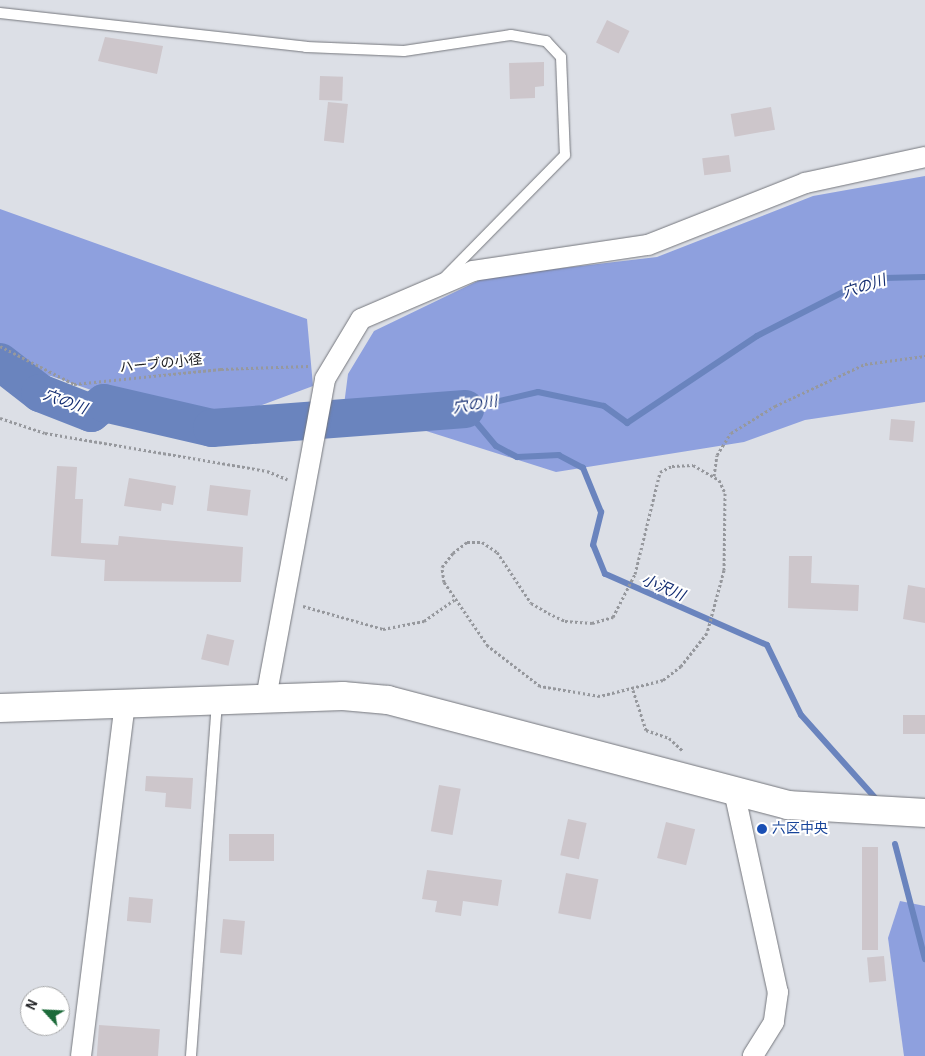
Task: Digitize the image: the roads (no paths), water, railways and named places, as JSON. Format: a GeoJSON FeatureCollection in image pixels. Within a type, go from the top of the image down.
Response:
{"type":"FeatureCollection","features":[{"type":"Feature","properties":{"kind":"street"},"geometry":{"type":"LineString","coordinates":[[266,698],[281,599],[304,482],[329,372],[361,319],[473,271],[648,245],[805,183],[925,157]]}},
{"type":"Feature","properties":{"kind":"street"},"geometry":{"type":"LineString","coordinates":[[0,708],[343,696],[388,700],[788,806],[925,813]]}},
{"type":"Feature","properties":{"kind":"street"},"geometry":{"type":"LineString","coordinates":[[82,1056],[124,704]]}},
{"type":"Feature","properties":{"kind":"street"},"geometry":{"type":"LineString","coordinates":[[734,792],[778,992],[774,1022],[753,1056]]}},
{"type":"Feature","properties":{"kind":"lane"},"geometry":{"type":"LineString","coordinates":[[0,13],[326,48],[404,51],[511,35],[546,41],[561,56],[565,156],[436,287]]}},
{"type":"Feature","properties":{"kind":"lane"},"geometry":{"type":"LineString","coordinates":[[191,1056],[217,700]]}},
{"type":"Feature","properties":{"kind":"waterway","name":"小沢川"},"geometry":{"type":"LineString","coordinates":[[878,801],[801,715],[767,645],[605,574],[593,545],[601,512],[583,468],[559,455],[517,457],[496,446],[465,409],[538,392],[604,406],[627,423],[757,336],[851,288],[884,278],[925,277]]}},
{"type":"Feature","properties":{"kind":"waterway","name":"穴の川"},"geometry":{"type":"LineString","coordinates":[[0,362],[40,393],[91,413],[104,403],[212,428],[465,409]]}},
{"type":"Feature","properties":{"kind":"waterway","name":"小沢川"},"geometry":{"type":"LineString","coordinates":[[895,844],[925,959]]}},
{"type":"Feature","properties":{"kind":"place","name":"六区中央"},"geometry":{"type":"Point","coordinates":[762,829]}}]}
